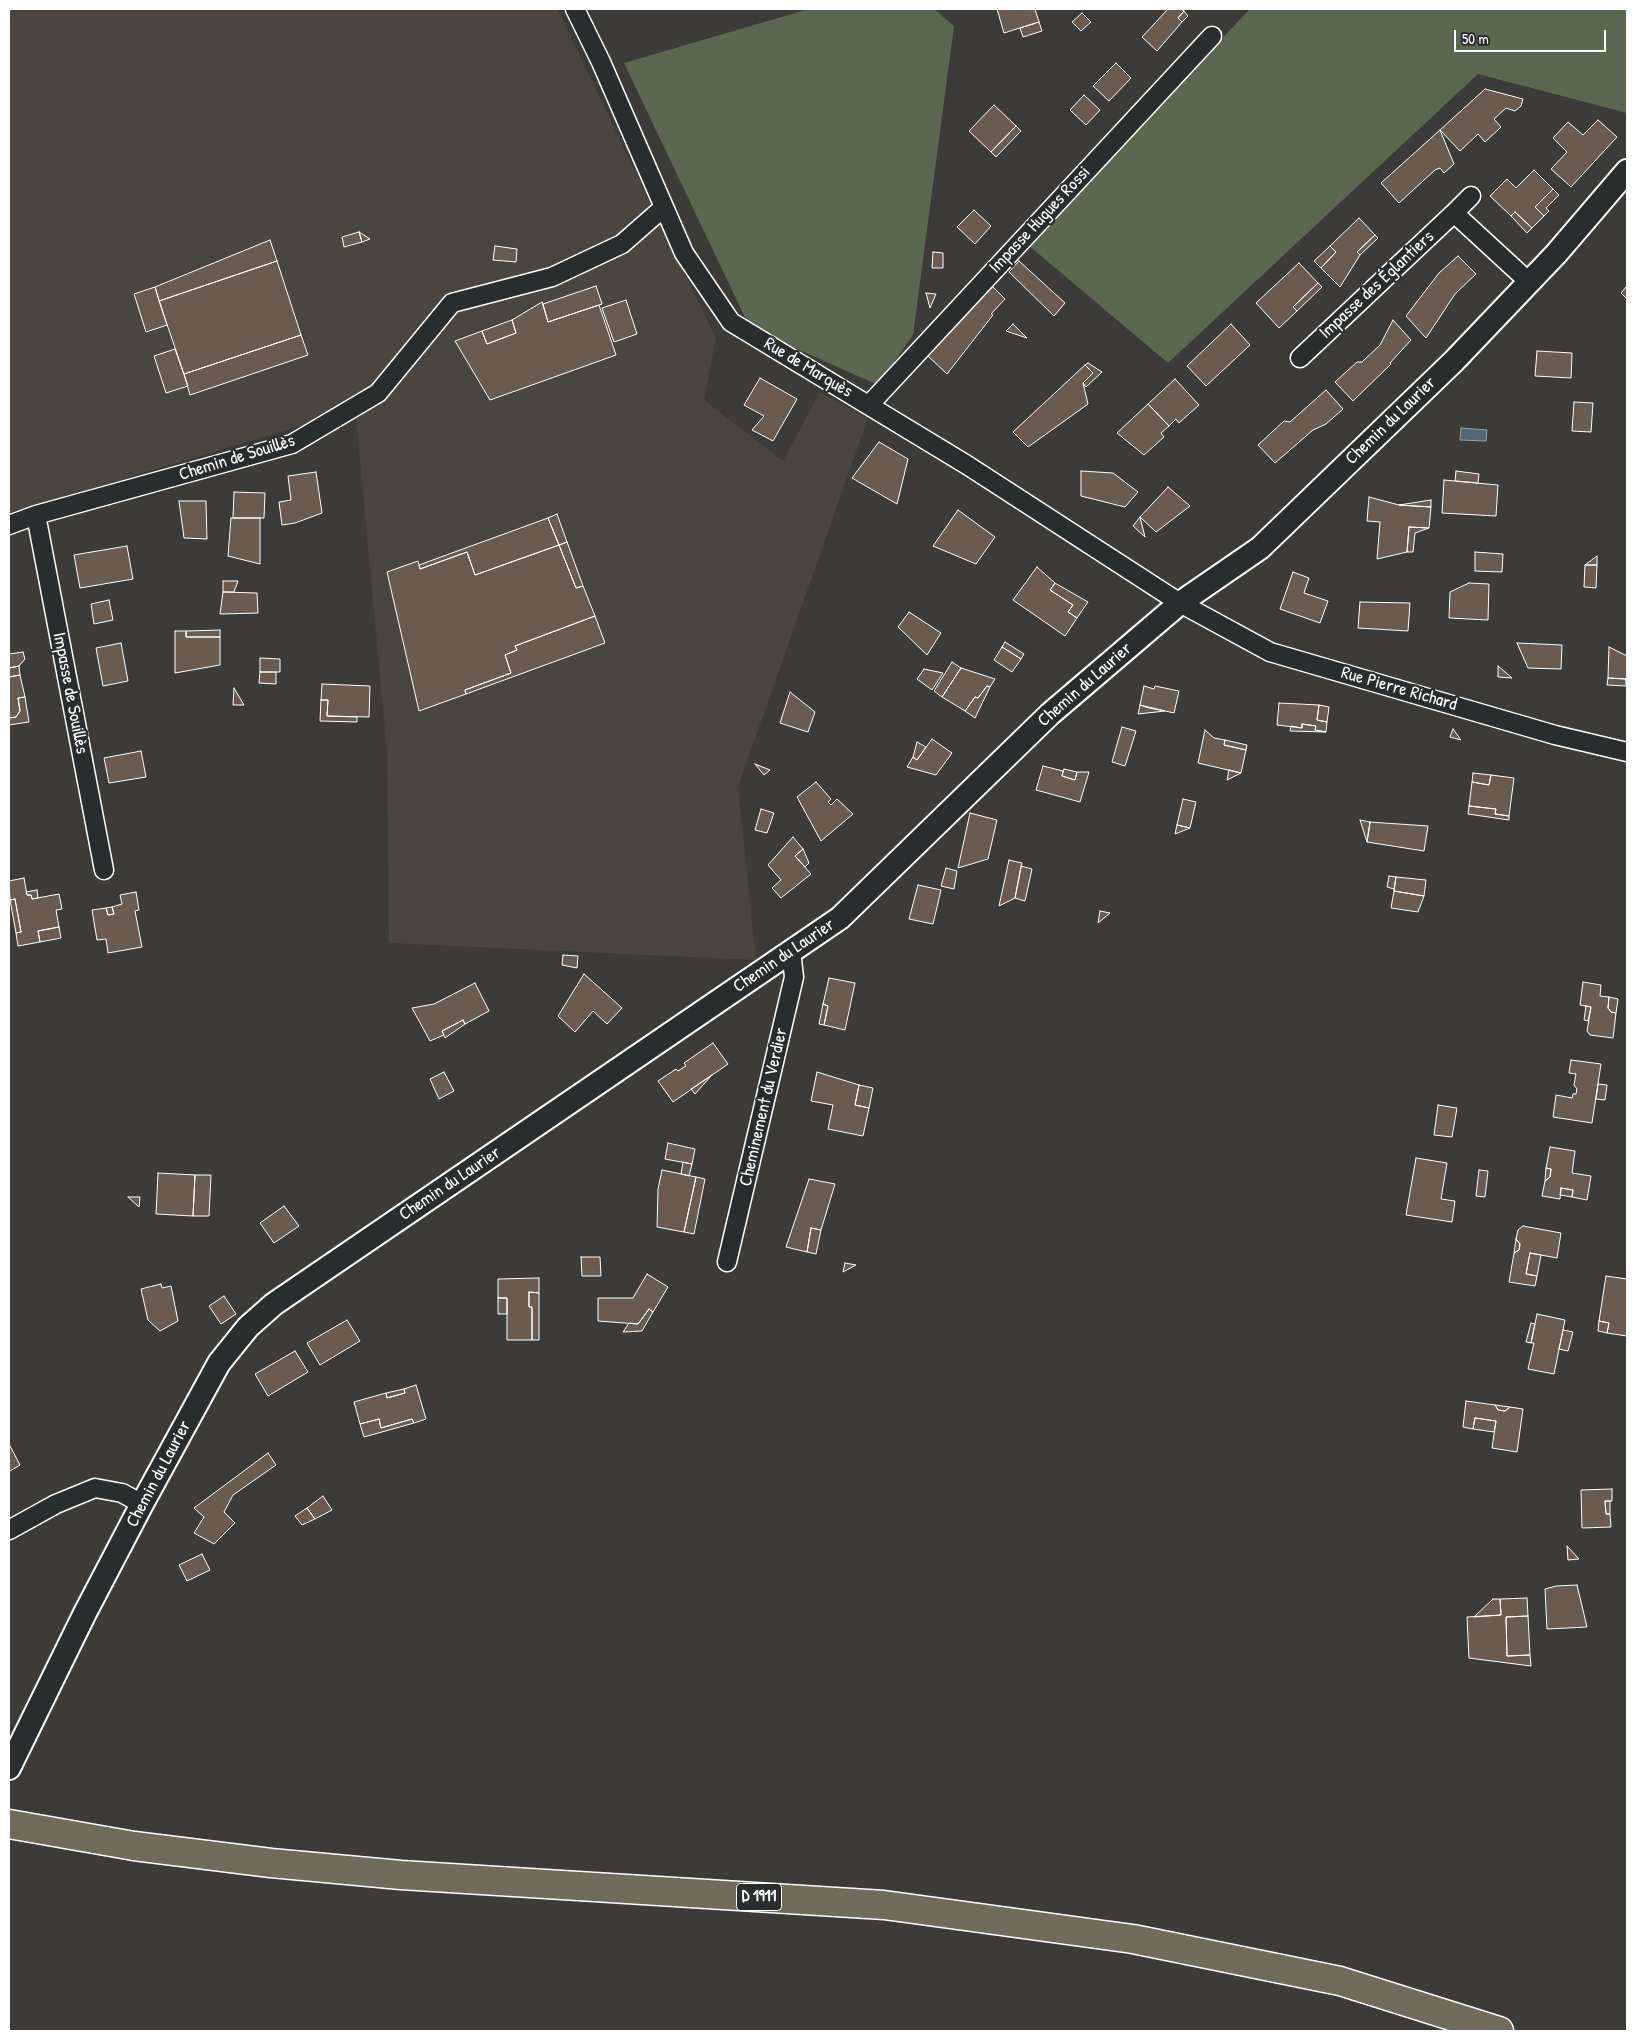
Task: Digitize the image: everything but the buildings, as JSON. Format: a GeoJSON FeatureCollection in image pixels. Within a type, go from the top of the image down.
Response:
{"type":"FeatureCollection","features":[{"type":"Feature","properties":{"kind":"main road","name":"D 1911"},"geometry":{"type":"LineString","coordinates":[[9,1824],[134,1846],[271,1863],[401,1875],[884,1905],[1133,1939],[1340,1981],[1499,2031]]}},
{"type":"Feature","properties":{"kind":"street","name":"Rue de Marquès"},"geometry":{"type":"LineString","coordinates":[[575,9],[601,62],[684,253],[732,322],[967,465],[1180,603]]}},
{"type":"Feature","properties":{"kind":"street","name":"Impasse Hugues Rossi"},"geometry":{"type":"LineString","coordinates":[[869,405],[1212,36]]}},
{"type":"Feature","properties":{"kind":"street","name":"Chemin du Laurier"},"geometry":{"type":"LineString","coordinates":[[11,1763],[72,1638],[142,1504],[220,1363],[248,1327],[274,1304],[840,918],[1050,714],[1180,603],[1260,548],[1454,360],[1556,254],[1627,171]]}},
{"type":"Feature","properties":{"kind":"street","name":"Impasse des Églantiers"},"geometry":{"type":"LineString","coordinates":[[1300,358],[1472,196]]}},
{"type":"Feature","properties":{"kind":"street","name":"Chemin de Souillès"},"geometry":{"type":"LineString","coordinates":[[9,525],[36,515],[292,444],[378,393],[452,303],[552,277],[622,244],[663,208]]}},
{"type":"Feature","properties":{"kind":"street"},"geometry":{"type":"LineString","coordinates":[[1454,212],[1529,282]]}},
{"type":"Feature","properties":{"kind":"street","name":"Impasse de Souillès"},"geometry":{"type":"LineString","coordinates":[[36,515],[104,870]]}},
{"type":"Feature","properties":{"kind":"street","name":"Rue Pierre Richard"},"geometry":{"type":"LineString","coordinates":[[1180,603],[1270,652],[1555,735],[1627,752]]}},
{"type":"Feature","properties":{"kind":"street","name":"Cheminement du Verdier"},"geometry":{"type":"LineString","coordinates":[[727,1262],[794,977],[791,951]]}},
{"type":"Feature","properties":{"kind":"street"},"geometry":{"type":"LineString","coordinates":[[9,1530],[56,1504],[95,1488],[122,1493],[142,1504]]}},
{"type":"Feature","properties":{"kind":"shaded area"},"geometry":{"type":"Polygon","coordinates":[[[9,9],[557,9],[716,338],[704,400],[783,461],[820,392],[868,418],[738,787],[756,960],[389,943],[387,752],[355,406],[344,413],[9,513],[9,9]]]}},
{"type":"Feature","properties":{"kind":"green space"},"geometry":{"type":"Polygon","coordinates":[[[809,9],[934,9],[954,26],[913,335],[878,385],[750,328],[624,63],[809,9]]]}},
{"type":"Feature","properties":{"kind":"green space"},"geometry":{"type":"Polygon","coordinates":[[[1250,9],[1627,9],[1627,113],[1478,74],[1168,363],[1027,244],[1250,9]]]}},
{"type":"Feature","properties":{"kind":"water"},"geometry":{"type":"Polygon","coordinates":[[[1461,428],[1487,430],[1486,441],[1460,440],[1461,428]]]}}]}
